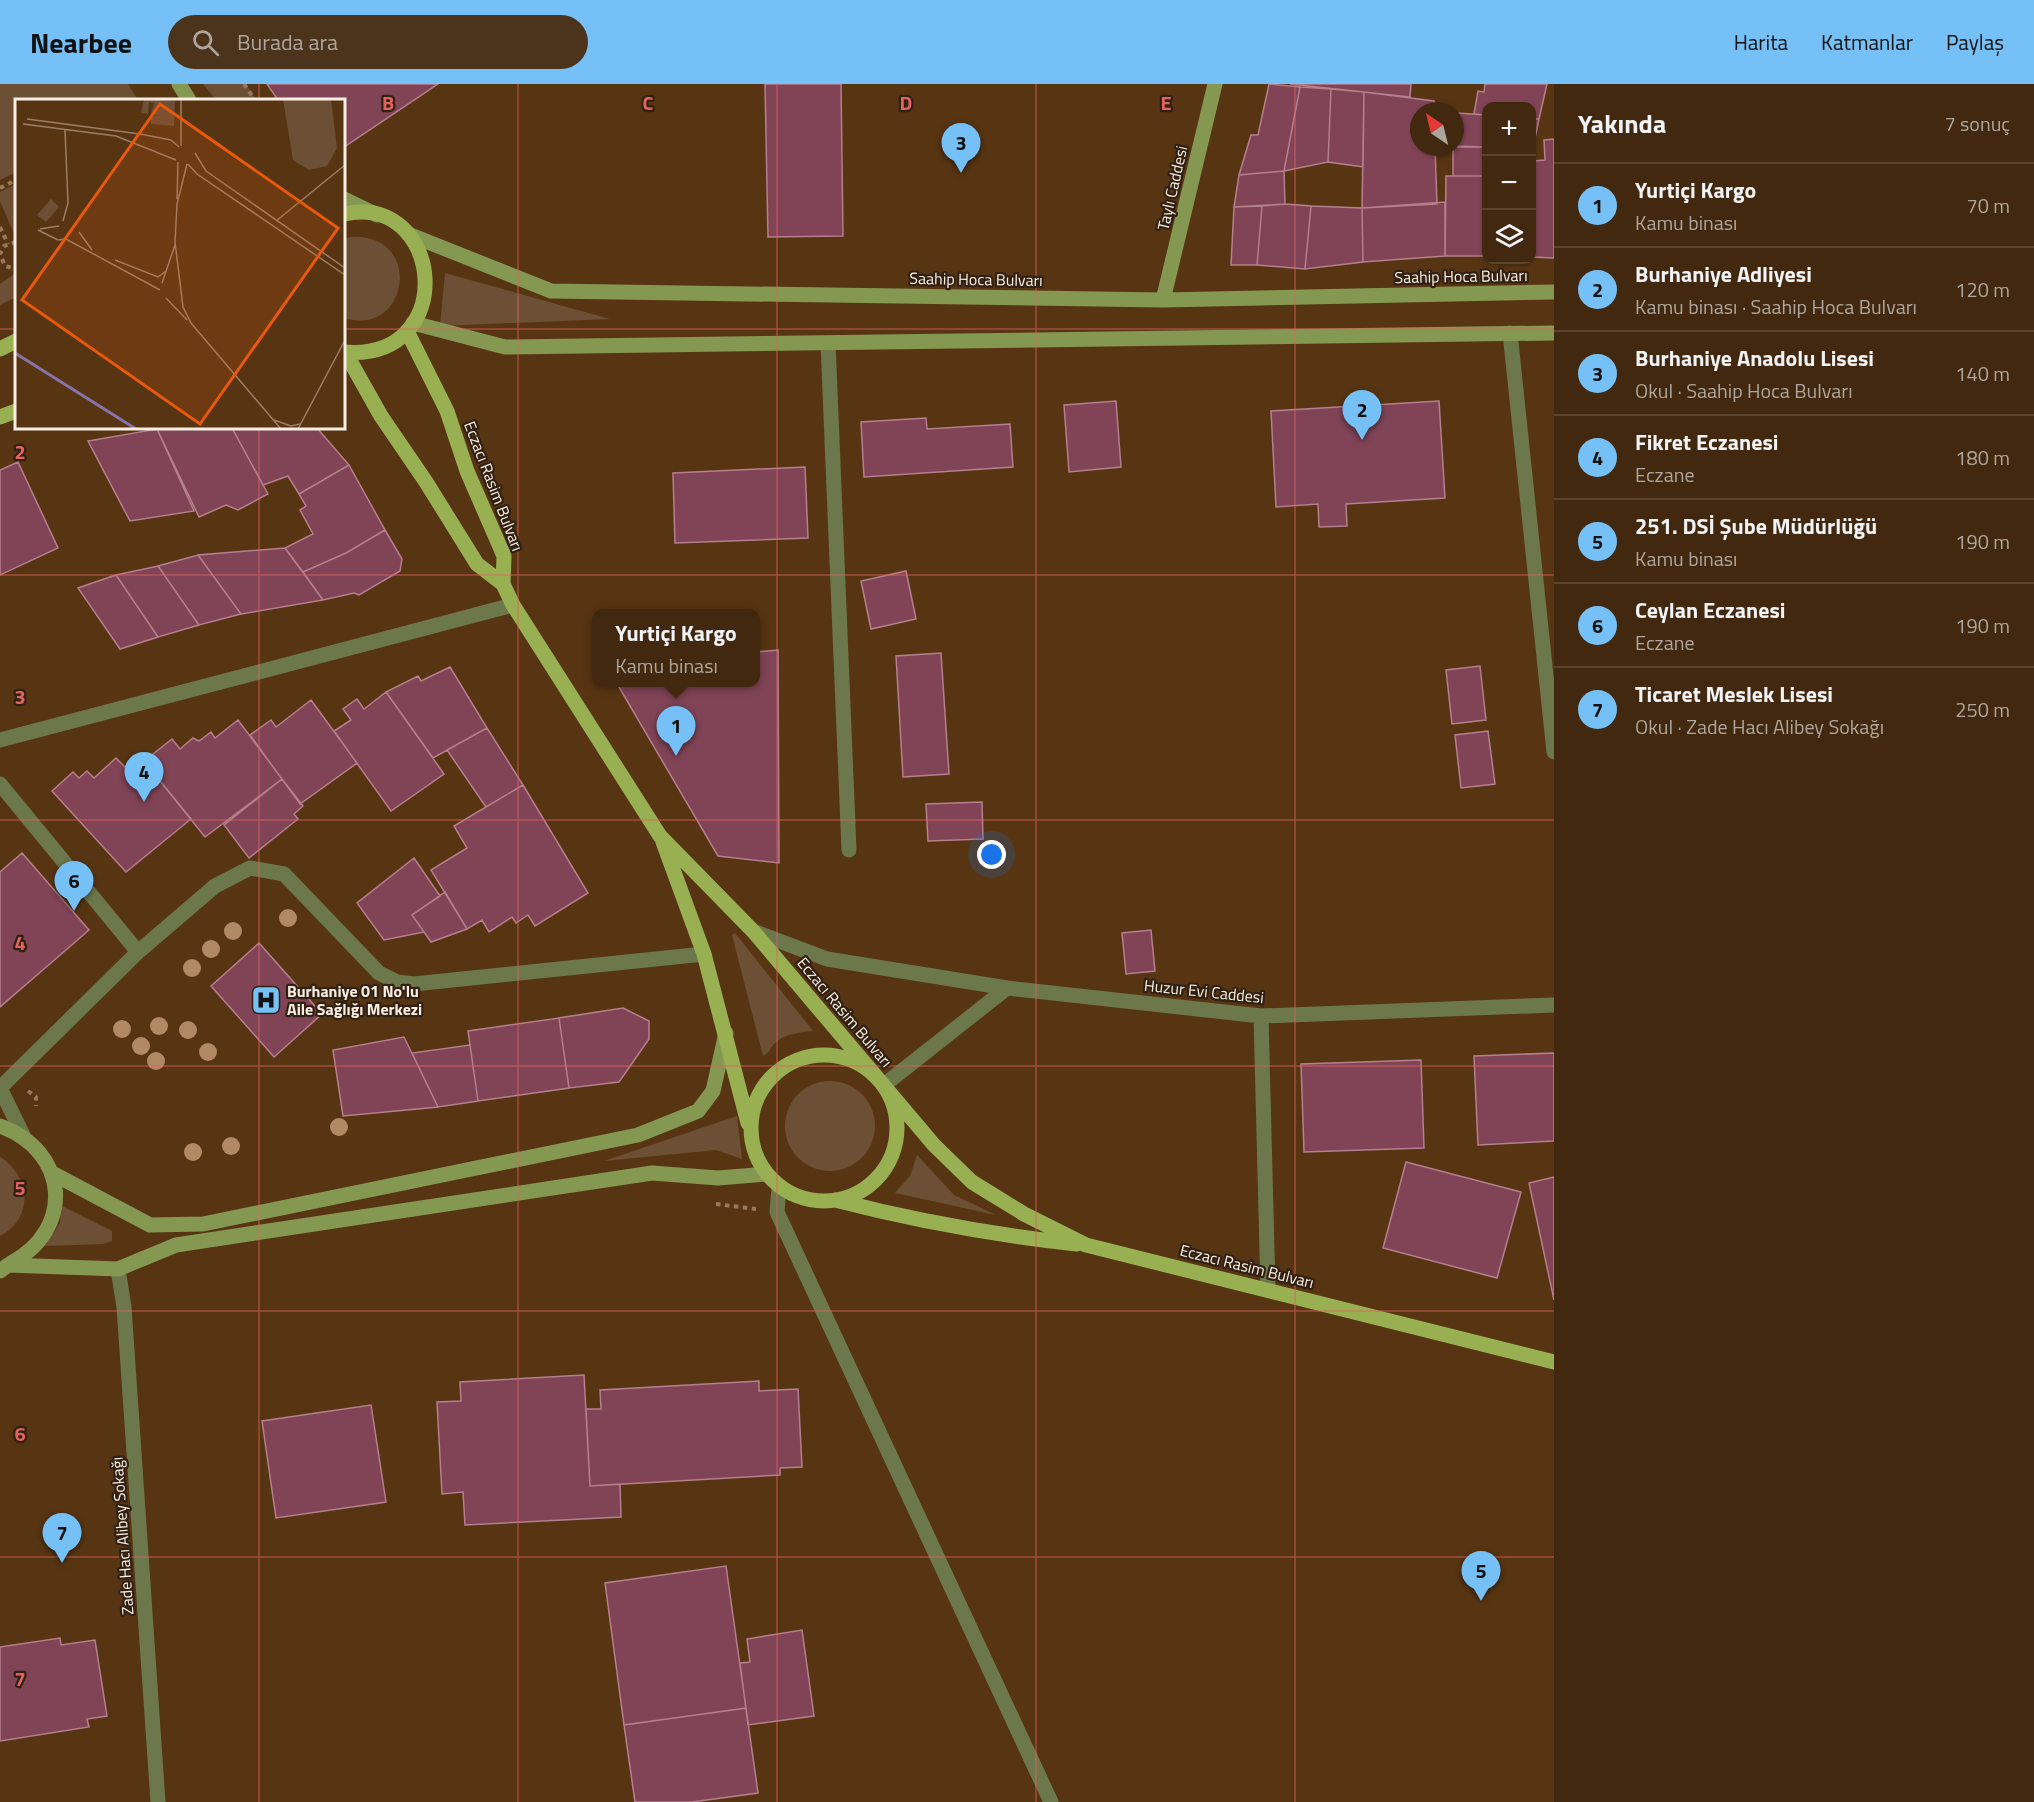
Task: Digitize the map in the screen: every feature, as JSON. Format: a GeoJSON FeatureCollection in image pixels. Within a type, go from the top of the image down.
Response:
{"type":"FeatureCollection","features":[{"type":"Feature","properties":{"kind":"main road"},"geometry":{"type":"LineString","coordinates":[[179,84],[188,99]]}},
{"type":"Feature","properties":{"kind":"main road","name":"Taylı Caddesi"},"geometry":{"type":"LineString","coordinates":[[1163,300],[1215,84]]}},
{"type":"Feature","properties":{"kind":"main road"},"geometry":{"type":"LineString","coordinates":[[345,199],[394,223],[408,234],[421,252],[426,272],[426,294],[420,314],[410,327],[378,349],[345,352]]}},
{"type":"Feature","properties":{"kind":"main road"},"geometry":{"type":"LineString","coordinates":[[345,214],[363,212],[377,215]]}},
{"type":"Feature","properties":{"kind":"main road","name":"Saahip Hoca Bulvarı"},"geometry":{"type":"LineString","coordinates":[[408,234],[551,291],[1163,300],[1554,292]]}},
{"type":"Feature","properties":{"kind":"main road"},"geometry":{"type":"LineString","coordinates":[[410,327],[505,347],[1554,333]]}},
{"type":"Feature","properties":{"kind":"main road","name":"Eczacı Rasim Bulvarı"},"geometry":{"type":"LineString","coordinates":[[410,327],[447,411],[467,471],[504,556],[503,584],[513,605],[660,836],[753,932],[934,1145],[972,1182],[1024,1214],[1086,1245],[1554,1362]]}},
{"type":"Feature","properties":{"kind":"main road"},"geometry":{"type":"LineString","coordinates":[[0,349],[15,342]]}},
{"type":"Feature","properties":{"kind":"main road"},"geometry":{"type":"LineString","coordinates":[[345,354],[381,416],[426,482],[477,564],[503,584]]}},
{"type":"Feature","properties":{"kind":"main road"},"geometry":{"type":"LineString","coordinates":[[0,417],[15,411]]}},
{"type":"Feature","properties":{"kind":"main road"},"geometry":{"type":"LineString","coordinates":[[660,836],[704,954],[726,1030],[751,1136],[756,1156],[767,1174],[779,1187],[801,1198],[822,1202],[834,1200],[866,1189],[883,1173],[894,1152],[898,1129],[895,1106],[884,1085],[867,1068],[846,1058],[822,1055],[798,1059],[778,1071],[762,1090],[753,1111],[751,1136]]}},
{"type":"Feature","properties":{"kind":"main road"},"geometry":{"type":"LineString","coordinates":[[52,1173],[150,1225],[203,1224],[638,1135],[698,1111],[713,1091],[726,1030]]}},
{"type":"Feature","properties":{"kind":"main road"},"geometry":{"type":"LineString","coordinates":[[0,1126],[23,1135],[41,1152],[52,1173],[56,1195],[53,1217],[43,1238],[28,1254],[3,1268]]}},
{"type":"Feature","properties":{"kind":"main road"},"geometry":{"type":"LineString","coordinates":[[3,1268],[118,1269],[176,1245],[652,1173],[718,1178],[767,1174]]}},
{"type":"Feature","properties":{"kind":"main road"},"geometry":{"type":"LineString","coordinates":[[834,1200],[919,1222],[988,1234],[1086,1245]]}},
{"type":"Feature","properties":{"kind":"street"},"geometry":{"type":"LineString","coordinates":[[1510,333],[1554,752]]}},
{"type":"Feature","properties":{"kind":"street"},"geometry":{"type":"LineString","coordinates":[[828,343],[849,850]]}},
{"type":"Feature","properties":{"kind":"street"},"geometry":{"type":"LineString","coordinates":[[0,740],[513,605]]}},
{"type":"Feature","properties":{"kind":"street"},"geometry":{"type":"LineString","coordinates":[[0,784],[138,952]]}},
{"type":"Feature","properties":{"kind":"street"},"geometry":{"type":"LineString","coordinates":[[23,1135],[0,1088],[138,952],[215,886],[250,867],[284,874],[379,973],[397,982],[414,984],[704,954]]}},
{"type":"Feature","properties":{"kind":"street","name":"Huzur Evi Caddesi"},"geometry":{"type":"LineString","coordinates":[[753,932],[827,959],[1007,988],[1261,1016],[1554,1005]]}},
{"type":"Feature","properties":{"kind":"street"},"geometry":{"type":"LineString","coordinates":[[884,1085],[1007,988]]}},
{"type":"Feature","properties":{"kind":"street"},"geometry":{"type":"LineString","coordinates":[[1261,1016],[1268,1290]]}},
{"type":"Feature","properties":{"kind":"street"},"geometry":{"type":"LineString","coordinates":[[779,1187],[777,1212],[1051,1802]]}},
{"type":"Feature","properties":{"kind":"street","name":"Zade Hacı Alibey Sokağı"},"geometry":{"type":"LineString","coordinates":[[118,1269],[124,1307],[158,1802]]}},
{"type":"Feature","properties":{"kind":"path"},"geometry":{"type":"LineString","coordinates":[[244,84],[254,99]]}},
{"type":"Feature","properties":{"kind":"path"},"geometry":{"type":"LineString","coordinates":[[0,188],[15,180]]}},
{"type":"Feature","properties":{"kind":"path"},"geometry":{"type":"LineString","coordinates":[[0,227],[8,244]]}},
{"type":"Feature","properties":{"kind":"path"},"geometry":{"type":"LineString","coordinates":[[15,243],[8,244],[1,250],[1,263],[8,268],[15,269]]}},
{"type":"Feature","properties":{"kind":"path"},"geometry":{"type":"LineString","coordinates":[[24,1089],[36,1097],[39,1114]]}},
{"type":"Feature","properties":{"kind":"shaded area"},"geometry":{"type":"Polygon","coordinates":[[[0,84],[128,84],[137,99],[15,99],[15,172],[0,180],[0,84]]]}},
{"type":"Feature","properties":{"kind":"shaded area"},"geometry":{"type":"Polygon","coordinates":[[[203,84],[246,84],[255,99],[215,99],[203,84]]]}},
{"type":"Feature","properties":{"kind":"shaded area"},"geometry":{"type":"Polygon","coordinates":[[[15,184],[15,236],[0,201],[0,192],[15,184]]]}},
{"type":"Feature","properties":{"kind":"shaded area"},"geometry":{"type":"Polygon","coordinates":[[[350,237],[374,240],[390,250],[398,266],[400,283],[394,300],[383,313],[366,320],[345,318],[345,240],[350,237]]]}},
{"type":"Feature","properties":{"kind":"shaded area"},"geometry":{"type":"Polygon","coordinates":[[[445,273],[610,319],[440,326],[445,273]]]}},
{"type":"Feature","properties":{"kind":"shaded area"},"geometry":{"type":"Polygon","coordinates":[[[15,274],[15,298],[0,305],[0,284],[15,274]]]}},
{"type":"Feature","properties":{"kind":"shaded area"},"geometry":{"type":"Polygon","coordinates":[[[735,933],[813,1031],[784,1037],[763,1056],[732,935],[735,933]]]}},
{"type":"Feature","properties":{"kind":"shaded area"},"geometry":{"type":"Polygon","coordinates":[[[821,1081],[839,1081],[855,1088],[868,1101],[875,1117],[875,1135],[868,1151],[855,1164],[839,1171],[821,1171],[805,1164],[792,1151],[785,1135],[785,1117],[792,1101],[805,1088],[821,1081]]]}},
{"type":"Feature","properties":{"kind":"shaded area"},"geometry":{"type":"Polygon","coordinates":[[[737,1116],[742,1159],[716,1150],[604,1161],[737,1116]]]}},
{"type":"Feature","properties":{"kind":"shaded area"},"geometry":{"type":"Polygon","coordinates":[[[917,1155],[954,1195],[996,1215],[895,1193],[910,1176],[917,1155]]]}},
{"type":"Feature","properties":{"kind":"shaded area"},"geometry":{"type":"Polygon","coordinates":[[[0,1157],[18,1174],[24,1196],[19,1219],[0,1236],[0,1157]]]}},
{"type":"Feature","properties":{"kind":"shaded area"},"geometry":{"type":"Polygon","coordinates":[[[62,1206],[112,1231],[112,1241],[103,1244],[45,1246],[60,1223],[62,1206]]]}},
{"type":"Feature","properties":{"kind":"building"},"geometry":{"type":"Polygon","coordinates":[[[267,84],[438,84],[345,146],[345,99],[277,99],[267,84]]]}},
{"type":"Feature","properties":{"kind":"building"},"geometry":{"type":"Polygon","coordinates":[[[765,84],[841,84],[843,236],[768,237],[765,84]]]}},
{"type":"Feature","properties":{"kind":"building"},"geometry":{"type":"Polygon","coordinates":[[[1269,84],[1300,87],[1284,171],[1239,175],[1251,135],[1258,135],[1269,84]]]}},
{"type":"Feature","properties":{"kind":"building"},"geometry":{"type":"Polygon","coordinates":[[[1290,84],[1411,84],[1410,97],[1290,84]]]}},
{"type":"Feature","properties":{"kind":"building"},"geometry":{"type":"Polygon","coordinates":[[[1485,84],[1547,84],[1539,119],[1536,119],[1536,102],[1482,102],[1482,115],[1474,114],[1478,91],[1484,92],[1485,84]]]}},
{"type":"Feature","properties":{"kind":"building"},"geometry":{"type":"Polygon","coordinates":[[[1300,87],[1331,89],[1328,162],[1284,171],[1300,87]]]}},
{"type":"Feature","properties":{"kind":"building"},"geometry":{"type":"Polygon","coordinates":[[[1331,89],[1364,92],[1363,167],[1328,162],[1331,89]]]}},
{"type":"Feature","properties":{"kind":"building"},"geometry":{"type":"Polygon","coordinates":[[[1364,92],[1434,101],[1410,102],[1410,156],[1435,156],[1437,204],[1362,208],[1364,92]]]}},
{"type":"Feature","properties":{"kind":"building"},"geometry":{"type":"Polygon","coordinates":[[[1464,113],[1482,115],[1482,147],[1464,146],[1464,113]]]}},
{"type":"Feature","properties":{"kind":"building"},"geometry":{"type":"Polygon","coordinates":[[[1554,139],[1554,258],[1536,257],[1536,161],[1545,160],[1544,140],[1554,139]]]}},
{"type":"Feature","properties":{"kind":"building"},"geometry":{"type":"Polygon","coordinates":[[[1464,147],[1482,147],[1482,176],[1453,176],[1453,156],[1464,156],[1464,147]]]}},
{"type":"Feature","properties":{"kind":"building"},"geometry":{"type":"Polygon","coordinates":[[[1284,171],[1285,204],[1234,207],[1239,175],[1284,171]]]}},
{"type":"Feature","properties":{"kind":"building"},"geometry":{"type":"Polygon","coordinates":[[[1446,176],[1482,176],[1482,256],[1445,256],[1446,176]]]}},
{"type":"Feature","properties":{"kind":"building"},"geometry":{"type":"Polygon","coordinates":[[[1445,202],[1445,256],[1363,262],[1362,208],[1445,202]]]}},
{"type":"Feature","properties":{"kind":"building"},"geometry":{"type":"Polygon","coordinates":[[[1285,204],[1311,206],[1305,269],[1257,265],[1262,206],[1285,204]]]}},
{"type":"Feature","properties":{"kind":"building"},"geometry":{"type":"Polygon","coordinates":[[[1262,206],[1257,265],[1231,265],[1234,207],[1262,206]]]}},
{"type":"Feature","properties":{"kind":"building"},"geometry":{"type":"Polygon","coordinates":[[[1311,206],[1362,208],[1363,262],[1305,269],[1311,206]]]}},
{"type":"Feature","properties":{"kind":"building"},"geometry":{"type":"Polygon","coordinates":[[[1116,401],[1121,467],[1069,472],[1064,405],[1116,401]]]}},
{"type":"Feature","properties":{"kind":"building"},"geometry":{"type":"Polygon","coordinates":[[[1439,401],[1445,498],[1346,504],[1347,526],[1319,527],[1318,504],[1276,507],[1271,411],[1439,401]]]}},
{"type":"Feature","properties":{"kind":"building"},"geometry":{"type":"Polygon","coordinates":[[[926,418],[927,429],[1010,424],[1013,467],[864,477],[861,422],[926,418]]]}},
{"type":"Feature","properties":{"kind":"building"},"geometry":{"type":"Polygon","coordinates":[[[157,429],[233,429],[268,494],[238,510],[226,505],[199,517],[157,429]]]}},
{"type":"Feature","properties":{"kind":"building"},"geometry":{"type":"Polygon","coordinates":[[[157,429],[194,511],[130,521],[88,441],[157,429]]]}},
{"type":"Feature","properties":{"kind":"building"},"geometry":{"type":"Polygon","coordinates":[[[233,429],[318,429],[349,465],[299,494],[288,476],[263,485],[233,429]]]}},
{"type":"Feature","properties":{"kind":"building"},"geometry":{"type":"Polygon","coordinates":[[[18,462],[58,548],[0,575],[0,470],[18,462]]]}},
{"type":"Feature","properties":{"kind":"building"},"geometry":{"type":"Polygon","coordinates":[[[349,465],[385,530],[346,553],[303,572],[285,548],[313,534],[300,510],[306,506],[299,494],[349,465]]]}},
{"type":"Feature","properties":{"kind":"building"},"geometry":{"type":"Polygon","coordinates":[[[805,467],[808,538],[675,543],[673,473],[805,467]]]}},
{"type":"Feature","properties":{"kind":"building"},"geometry":{"type":"Polygon","coordinates":[[[385,530],[402,559],[400,571],[359,595],[354,593],[323,600],[303,572],[346,553],[385,530]]]}},
{"type":"Feature","properties":{"kind":"building"},"geometry":{"type":"Polygon","coordinates":[[[285,548],[323,600],[241,614],[198,555],[285,548]]]}},
{"type":"Feature","properties":{"kind":"building"},"geometry":{"type":"Polygon","coordinates":[[[198,555],[241,614],[199,625],[158,566],[198,555]]]}},
{"type":"Feature","properties":{"kind":"building"},"geometry":{"type":"Polygon","coordinates":[[[158,566],[199,625],[158,637],[116,575],[158,566]]]}},
{"type":"Feature","properties":{"kind":"building"},"geometry":{"type":"Polygon","coordinates":[[[906,571],[916,619],[871,629],[861,581],[906,571]]]}},
{"type":"Feature","properties":{"kind":"building"},"geometry":{"type":"Polygon","coordinates":[[[116,575],[158,637],[120,649],[78,588],[116,575]]]}},
{"type":"Feature","properties":{"kind":"building"},"geometry":{"type":"Polygon","coordinates":[[[778,650],[779,863],[718,856],[619,687],[760,687],[760,652],[778,650]]]}},
{"type":"Feature","properties":{"kind":"building"},"geometry":{"type":"Polygon","coordinates":[[[941,653],[949,774],[903,777],[896,656],[941,653]]]}},
{"type":"Feature","properties":{"kind":"building"},"geometry":{"type":"Polygon","coordinates":[[[1480,666],[1486,720],[1452,724],[1446,670],[1480,666]]]}},
{"type":"Feature","properties":{"kind":"building"},"geometry":{"type":"Polygon","coordinates":[[[450,667],[487,728],[433,758],[386,692],[418,676],[421,681],[450,667]]]}},
{"type":"Feature","properties":{"kind":"building"},"geometry":{"type":"Polygon","coordinates":[[[386,692],[444,774],[391,811],[334,731],[351,720],[343,709],[357,699],[364,709],[386,692]]]}},
{"type":"Feature","properties":{"kind":"building"},"geometry":{"type":"Polygon","coordinates":[[[311,700],[357,763],[300,804],[250,735],[271,720],[276,727],[311,700]]]}},
{"type":"Feature","properties":{"kind":"building"},"geometry":{"type":"Polygon","coordinates":[[[238,720],[282,779],[205,837],[144,761],[172,739],[180,749],[193,738],[199,741],[211,732],[215,738],[238,720]]]}},
{"type":"Feature","properties":{"kind":"building"},"geometry":{"type":"Polygon","coordinates":[[[487,728],[523,785],[486,807],[447,750],[487,728]]]}},
{"type":"Feature","properties":{"kind":"building"},"geometry":{"type":"Polygon","coordinates":[[[1488,731],[1495,784],[1461,788],[1455,735],[1488,731]]]}},
{"type":"Feature","properties":{"kind":"building"},"geometry":{"type":"Polygon","coordinates":[[[139,755],[191,819],[126,872],[52,791],[73,772],[79,778],[87,771],[94,778],[116,758],[125,767],[139,755]]]}},
{"type":"Feature","properties":{"kind":"building"},"geometry":{"type":"Polygon","coordinates":[[[282,779],[303,806],[294,814],[298,819],[249,858],[224,825],[282,779]]]}},
{"type":"Feature","properties":{"kind":"building"},"geometry":{"type":"Polygon","coordinates":[[[523,785],[588,893],[535,926],[528,915],[516,923],[512,917],[489,932],[482,920],[467,929],[431,870],[467,848],[454,826],[523,785]]]}},
{"type":"Feature","properties":{"kind":"building"},"geometry":{"type":"Polygon","coordinates":[[[982,802],[983,839],[928,841],[926,804],[982,802]]]}},
{"type":"Feature","properties":{"kind":"building"},"geometry":{"type":"Polygon","coordinates":[[[22,853],[89,930],[0,1007],[0,872],[22,853]]]}},
{"type":"Feature","properties":{"kind":"building"},"geometry":{"type":"Polygon","coordinates":[[[414,858],[440,896],[412,915],[424,932],[384,940],[357,903],[414,858]]]}},
{"type":"Feature","properties":{"kind":"building"},"geometry":{"type":"Polygon","coordinates":[[[445,892],[467,929],[431,942],[412,915],[445,892]]]}},
{"type":"Feature","properties":{"kind":"building"},"geometry":{"type":"Polygon","coordinates":[[[1151,930],[1155,971],[1126,974],[1122,933],[1151,930]]]}},
{"type":"Feature","properties":{"kind":"building","name":"Burhaniye 01 No'lu Aile Sağlığı Merkezi"},"geometry":{"type":"Polygon","coordinates":[[[259,943],[322,1014],[274,1057],[211,986],[259,943]]]}},
{"type":"Feature","properties":{"kind":"building"},"geometry":{"type":"Polygon","coordinates":[[[623,1008],[649,1021],[649,1039],[619,1082],[569,1088],[559,1018],[623,1008]]]}},
{"type":"Feature","properties":{"kind":"building"},"geometry":{"type":"Polygon","coordinates":[[[559,1018],[569,1088],[478,1101],[468,1031],[559,1018]]]}},
{"type":"Feature","properties":{"kind":"building"},"geometry":{"type":"Polygon","coordinates":[[[404,1037],[438,1107],[343,1116],[333,1050],[404,1037]]]}},
{"type":"Feature","properties":{"kind":"building"},"geometry":{"type":"Polygon","coordinates":[[[470,1045],[478,1101],[438,1107],[412,1053],[470,1045]]]}},
{"type":"Feature","properties":{"kind":"building"},"geometry":{"type":"Polygon","coordinates":[[[1554,1053],[1554,1141],[1478,1145],[1474,1056],[1554,1053]]]}},
{"type":"Feature","properties":{"kind":"building"},"geometry":{"type":"Polygon","coordinates":[[[1421,1060],[1424,1148],[1304,1152],[1301,1064],[1421,1060]]]}},
{"type":"Feature","properties":{"kind":"building"},"geometry":{"type":"Polygon","coordinates":[[[1406,1162],[1521,1192],[1497,1278],[1383,1248],[1406,1162]]]}},
{"type":"Feature","properties":{"kind":"building"},"geometry":{"type":"Polygon","coordinates":[[[1554,1177],[1554,1300],[1529,1183],[1554,1177]]]}},
{"type":"Feature","properties":{"kind":"building"},"geometry":{"type":"Polygon","coordinates":[[[584,1375],[590,1486],[620,1484],[621,1517],[465,1525],[463,1492],[442,1494],[437,1402],[461,1401],[460,1382],[584,1375]]]}},
{"type":"Feature","properties":{"kind":"building"},"geometry":{"type":"Polygon","coordinates":[[[759,1381],[759,1391],[798,1389],[802,1467],[780,1468],[780,1475],[590,1486],[586,1409],[601,1409],[600,1390],[759,1381]]]}},
{"type":"Feature","properties":{"kind":"building"},"geometry":{"type":"Polygon","coordinates":[[[371,1405],[386,1502],[276,1518],[262,1421],[371,1405]]]}},
{"type":"Feature","properties":{"kind":"building"},"geometry":{"type":"Polygon","coordinates":[[[726,1566],[746,1708],[624,1725],[605,1583],[726,1566]]]}},
{"type":"Feature","properties":{"kind":"building"},"geometry":{"type":"Polygon","coordinates":[[[802,1630],[814,1716],[748,1725],[740,1663],[750,1662],[747,1639],[802,1630]]]}},
{"type":"Feature","properties":{"kind":"building"},"geometry":{"type":"Polygon","coordinates":[[[60,1638],[61,1645],[95,1640],[107,1716],[87,1719],[89,1727],[0,1741],[0,1647],[60,1638]]]}},
{"type":"Feature","properties":{"kind":"building"},"geometry":{"type":"Polygon","coordinates":[[[746,1708],[758,1793],[692,1802],[635,1802],[624,1725],[746,1708]]]}},
{"type":"Feature","properties":{"kind":"place","name":"Burhaniye Anadolu Lisesi"},"geometry":{"type":"Point","coordinates":[961,173]}},
{"type":"Feature","properties":{"kind":"place","name":"Burhaniye Adliyesi"},"geometry":{"type":"Point","coordinates":[1362,440]}},
{"type":"Feature","properties":{"kind":"place","name":"Yurtiçi Kargo"},"geometry":{"type":"Point","coordinates":[676,756]}},
{"type":"Feature","properties":{"kind":"place","name":"Fikret Eczanesi"},"geometry":{"type":"Point","coordinates":[144,802]}},
{"type":"Feature","properties":{"kind":"place","name":"Ceylan Eczanesi"},"geometry":{"type":"Point","coordinates":[74,911]}},
{"type":"Feature","properties":{"kind":"place","name":"Burhaniye 01 No'lu Aile Sağlığı Merkezi"},"geometry":{"type":"Point","coordinates":[266,1000]}},
{"type":"Feature","properties":{"kind":"place","name":"Ticaret Meslek Lisesi"},"geometry":{"type":"Point","coordinates":[62,1563]}},
{"type":"Feature","properties":{"kind":"place","name":"251. DSİ Şube Müdürlüğü"},"geometry":{"type":"Point","coordinates":[1481,1601]}}]}
